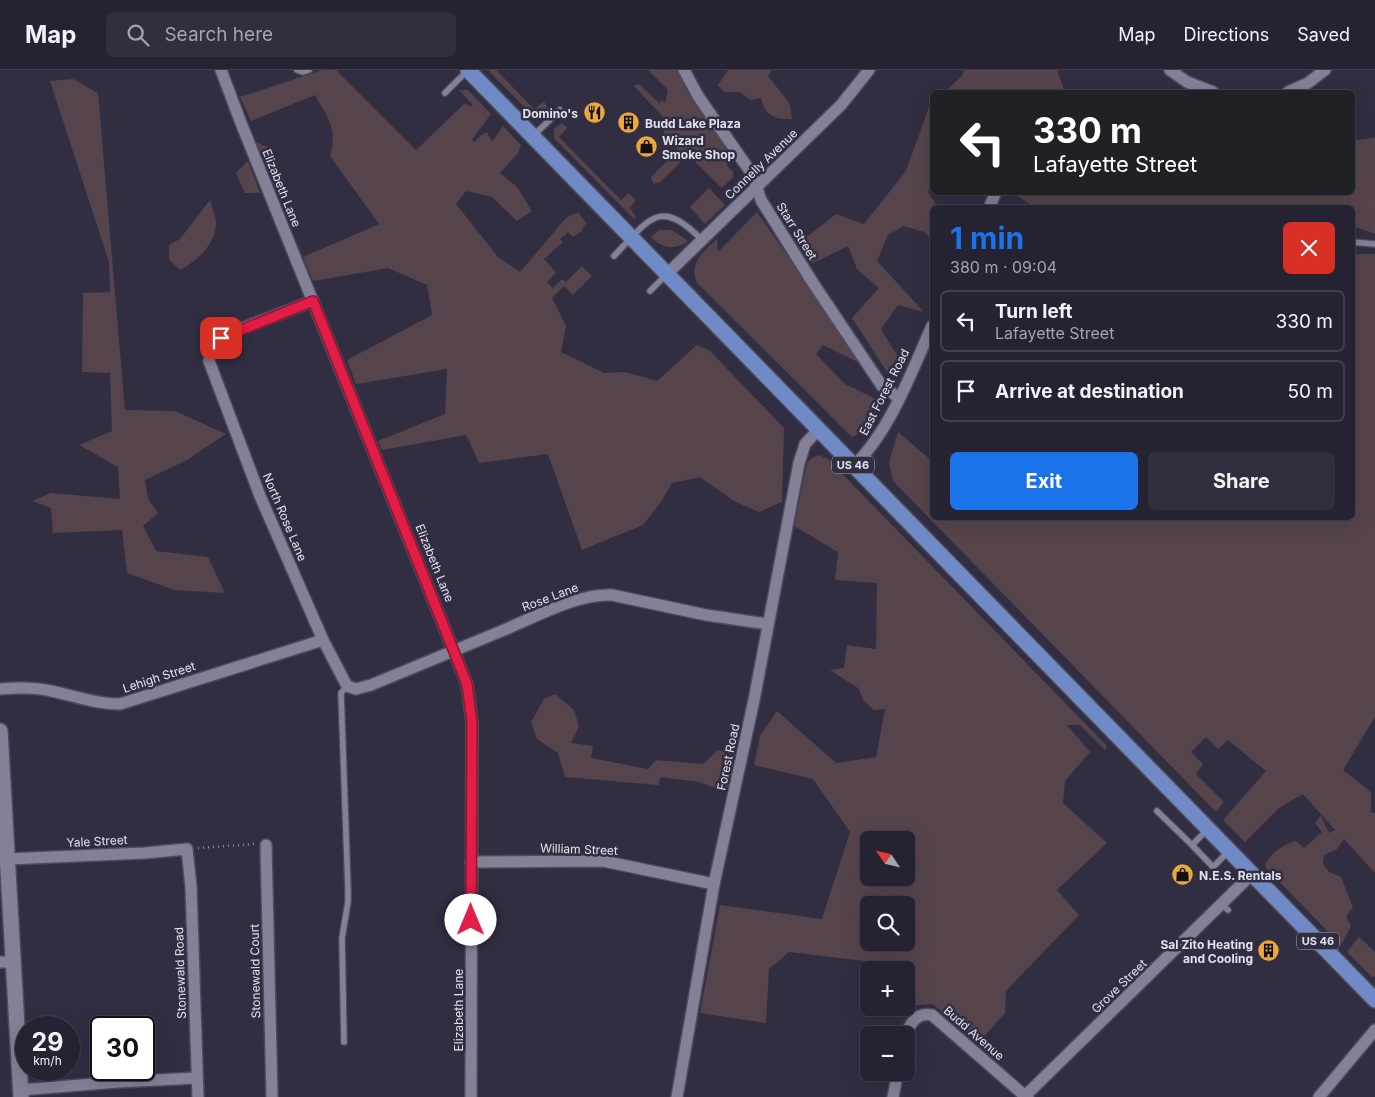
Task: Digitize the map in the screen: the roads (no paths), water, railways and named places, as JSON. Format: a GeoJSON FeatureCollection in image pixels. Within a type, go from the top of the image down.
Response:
{"type":"FeatureCollection","features":[{"type":"Feature","properties":{"kind":"main road","name":"US 46"},"geometry":{"type":"LineString","coordinates":[[468,70],[1374,998]]}},
{"type":"Feature","properties":{"kind":"street","name":"Elizabeth Lane"},"geometry":{"type":"LineString","coordinates":[[222,70],[240,123],[455,650],[471,699],[471,1097]]}},
{"type":"Feature","properties":{"kind":"street","name":"Starr Street"},"geometry":{"type":"LineString","coordinates":[[684,70],[698,96],[752,174],[761,200],[813,283],[882,386],[899,398]]}},
{"type":"Feature","properties":{"kind":"street","name":"Connelly Avenue"},"geometry":{"type":"LineString","coordinates":[[667,274],[841,105],[869,70]]}},
{"type":"Feature","properties":{"kind":"street"},"geometry":{"type":"LineString","coordinates":[[1170,70],[1187,82],[1207,90]]}},
{"type":"Feature","properties":{"kind":"street"},"geometry":{"type":"LineString","coordinates":[[1292,90],[1308,83],[1325,70]]}},
{"type":"Feature","properties":{"kind":"street","name":"North Rose Lane"},"geometry":{"type":"LineString","coordinates":[[313,301],[225,335],[211,349],[209,361],[260,496],[323,640],[349,687]]}},
{"type":"Feature","properties":{"kind":"street","name":"East Forest Road"},"geometry":{"type":"LineString","coordinates":[[854,466],[870,450],[899,398],[930,330]]}},
{"type":"Feature","properties":{"kind":"street","name":"Forest Road"},"geometry":{"type":"LineString","coordinates":[[677,1097],[714,884],[754,700],[799,462],[805,444],[819,429]]}},
{"type":"Feature","properties":{"kind":"street","name":"Rose Lane"},"geometry":{"type":"LineString","coordinates":[[349,687],[371,685],[580,600],[599,595],[612,595],[706,615],[767,624]]}},
{"type":"Feature","properties":{"kind":"street","name":"Lehigh Street"},"geometry":{"type":"LineString","coordinates":[[0,689],[50,690],[102,704],[120,704],[323,640]]}},
{"type":"Feature","properties":{"kind":"street"},"geometry":{"type":"LineString","coordinates":[[0,732],[7,859],[6,962],[20,1094],[118,1082],[197,1078]]}},
{"type":"Feature","properties":{"kind":"street","name":"Stonewald Court"},"geometry":{"type":"LineString","coordinates":[[266,844],[272,1097]]}},
{"type":"Feature","properties":{"kind":"street","name":"Yale Street"},"geometry":{"type":"LineString","coordinates":[[7,859],[145,853],[187,849]]}},
{"type":"Feature","properties":{"kind":"street","name":"Stonewald Road"},"geometry":{"type":"LineString","coordinates":[[187,849],[191,887],[198,1097]]}},
{"type":"Feature","properties":{"kind":"street","name":"William Street"},"geometry":{"type":"LineString","coordinates":[[471,862],[603,861],[714,884]]}},
{"type":"Feature","properties":{"kind":"street","name":"Grove Street"},"geometry":{"type":"LineString","coordinates":[[1026,1097],[1225,908],[1252,874]]}},
{"type":"Feature","properties":{"kind":"street","name":"Budd Avenue"},"geometry":{"type":"LineString","coordinates":[[911,1026],[916,1018],[924,1014],[932,1015],[1026,1097]]}},
{"type":"Feature","properties":{"kind":"street"},"geometry":{"type":"LineString","coordinates":[[1319,1097],[1375,1030]]}},
{"type":"Feature","properties":{"kind":"street"},"geometry":{"type":"LineString","coordinates":[[893,1097],[896,1081]]}},
{"type":"Feature","properties":{"kind":"lane"},"geometry":{"type":"LineString","coordinates":[[298,70],[303,72],[309,70]]}},
{"type":"Feature","properties":{"kind":"lane"},"geometry":{"type":"LineString","coordinates":[[445,93],[468,70]]}},
{"type":"Feature","properties":{"kind":"lane"},"geometry":{"type":"LineString","coordinates":[[533,136],[560,110]]}},
{"type":"Feature","properties":{"kind":"lane"},"geometry":{"type":"LineString","coordinates":[[614,256],[652,219],[666,215],[683,222],[702,240]]}},
{"type":"Feature","properties":{"kind":"lane"},"geometry":{"type":"LineString","coordinates":[[1355,242],[1375,244]]}},
{"type":"Feature","properties":{"kind":"lane"},"geometry":{"type":"LineString","coordinates":[[650,291],[667,274]]}},
{"type":"Feature","properties":{"kind":"lane"},"geometry":{"type":"LineString","coordinates":[[344,1042],[342,938],[348,902],[348,889],[341,693],[349,687]]}},
{"type":"Feature","properties":{"kind":"lane"},"geometry":{"type":"LineString","coordinates":[[1157,810],[1213,867],[1229,850]]}},
{"type":"Feature","properties":{"kind":"lane"},"geometry":{"type":"LineString","coordinates":[[1192,845],[1208,829]]}},
{"type":"Feature","properties":{"kind":"lane"},"geometry":{"type":"LineString","coordinates":[[1194,859],[1200,853]]}},
{"type":"Feature","properties":{"kind":"place","name":"Domino's"},"geometry":{"type":"Point","coordinates":[594,113]}},
{"type":"Feature","properties":{"kind":"place","name":"Budd Lake Plaza"},"geometry":{"type":"Point","coordinates":[629,123]}},
{"type":"Feature","properties":{"kind":"place","name":"Wizard Smoke Shop"},"geometry":{"type":"Point","coordinates":[646,147]}},
{"type":"Feature","properties":{"kind":"place","name":"N.E.S. Rentals"},"geometry":{"type":"Point","coordinates":[1183,875]}},
{"type":"Feature","properties":{"kind":"place","name":"Sal Zito Heating and Cooling"},"geometry":{"type":"Point","coordinates":[1269,951]}}]}
